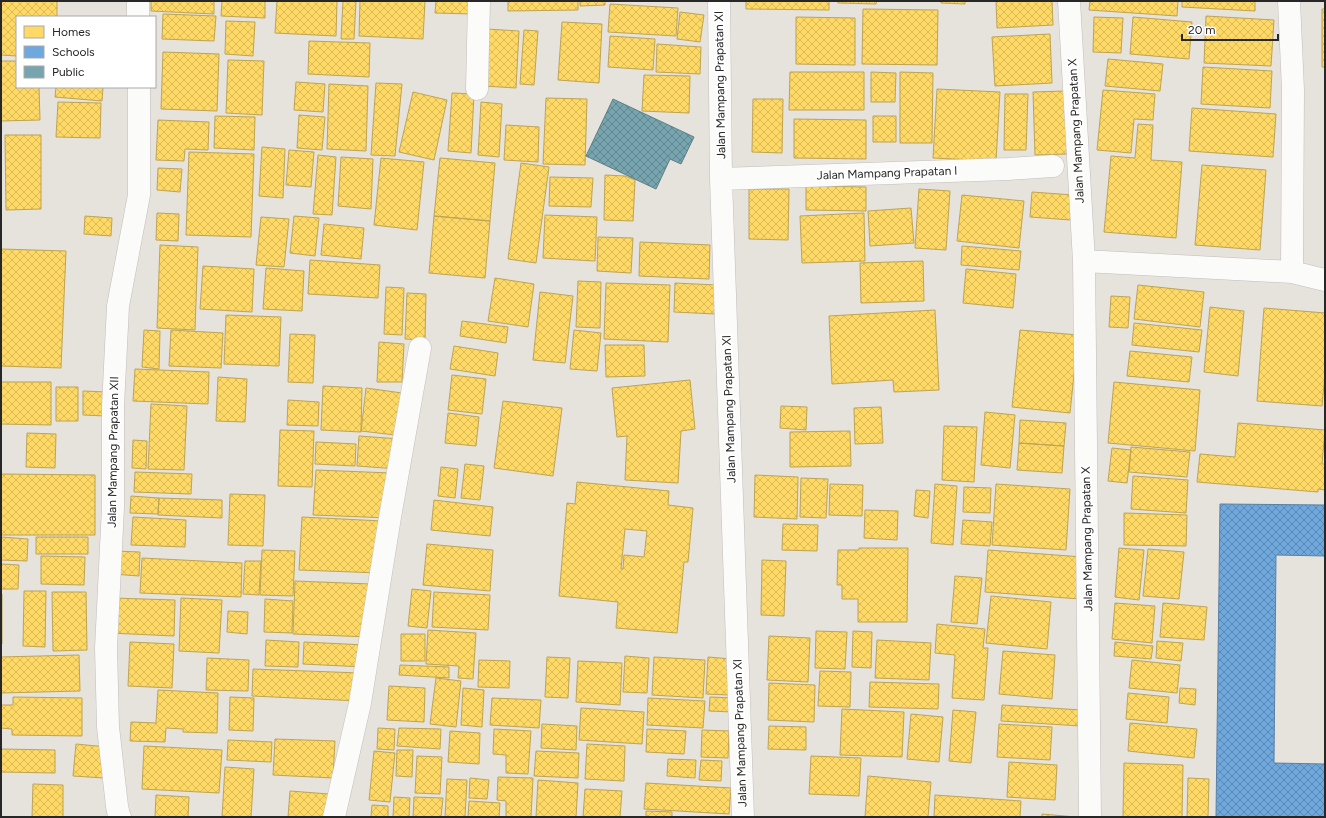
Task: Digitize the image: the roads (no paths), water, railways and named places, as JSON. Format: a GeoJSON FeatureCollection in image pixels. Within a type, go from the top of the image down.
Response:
{"type":"FeatureCollection","features":[{"type":"Feature","properties":{"kind":"street"},"geometry":{"type":"LineString","coordinates":[[138,1],[138,16]]}},
{"type":"Feature","properties":{"kind":"street"},"geometry":{"type":"LineString","coordinates":[[477,89],[479,1]]}},
{"type":"Feature","properties":{"kind":"street","name":"Jalan Mampang Prapatan XI"},"geometry":{"type":"LineString","coordinates":[[719,1],[722,179],[743,817]]}},
{"type":"Feature","properties":{"kind":"street","name":"Jalan Mampang Prapatan X"},"geometry":{"type":"LineString","coordinates":[[1069,1],[1084,261],[1090,817]]}},
{"type":"Feature","properties":{"kind":"street"},"geometry":{"type":"LineString","coordinates":[[1289,1],[1293,90],[1292,272]]}},
{"type":"Feature","properties":{"kind":"street","name":"Jalan Mampang Prapatan XII"},"geometry":{"type":"LineString","coordinates":[[120,817],[117,806],[108,727],[106,648],[113,507],[113,406],[118,306],[139,195],[139,88]]}},
{"type":"Feature","properties":{"kind":"street","name":"Jalan Mampang Prapatan I"},"geometry":{"type":"LineString","coordinates":[[722,179],[1008,169],[1053,166]]}},
{"type":"Feature","properties":{"kind":"street"},"geometry":{"type":"LineString","coordinates":[[1084,261],[1292,272],[1325,280]]}},
{"type":"Feature","properties":{"kind":"street"},"geometry":{"type":"LineString","coordinates":[[334,817],[360,703],[391,509],[420,348]]}}]}
